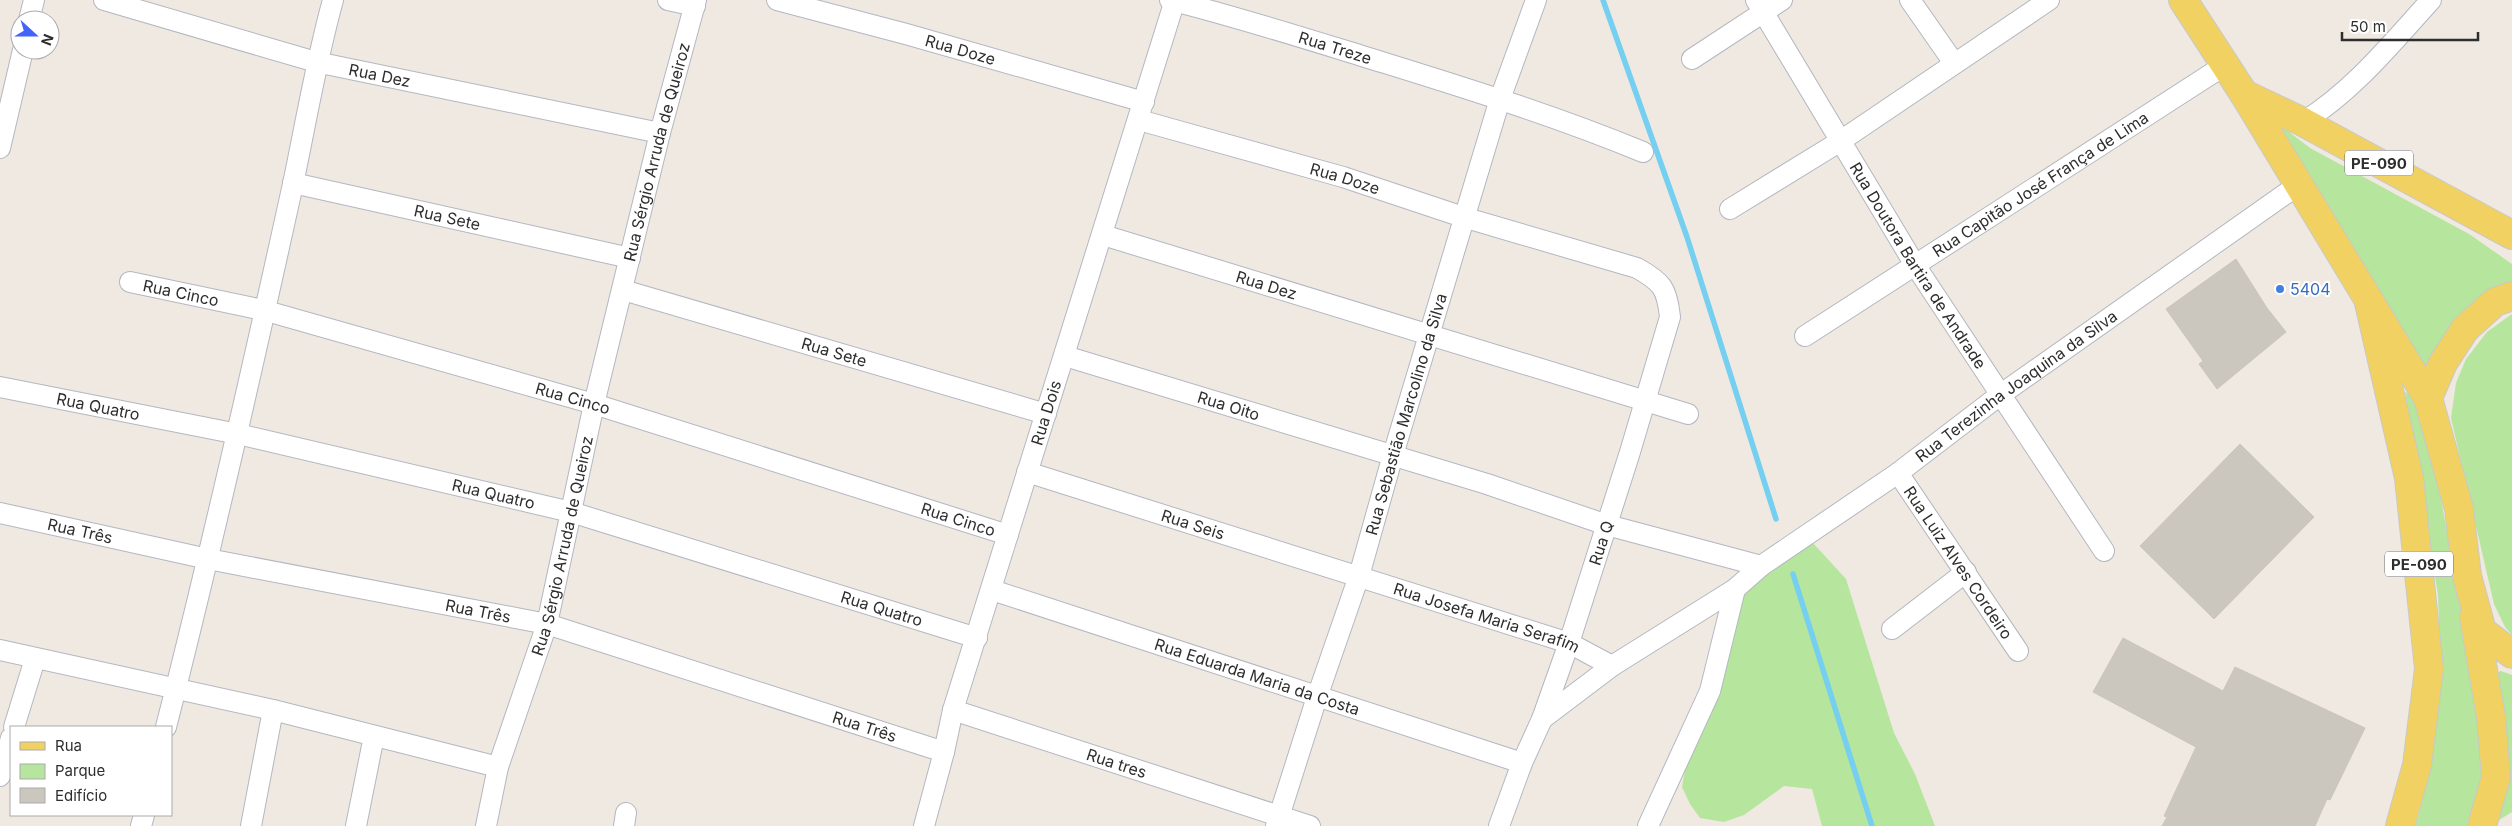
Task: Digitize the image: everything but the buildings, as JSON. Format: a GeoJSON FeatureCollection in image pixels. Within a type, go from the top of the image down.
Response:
{"type":"FeatureCollection","features":[{"type":"Feature","properties":{"kind":"main road","name":"PE-090"},"geometry":{"type":"LineString","coordinates":[[2183,0],[2244,94],[2369,304],[2428,398],[2459,509],[2467,576],[2491,717],[2496,777],[2482,826]]}},
{"type":"Feature","properties":{"kind":"main road","name":"PE-090"},"geometry":{"type":"LineString","coordinates":[[2244,94],[2303,122],[2512,236]]}},
{"type":"Feature","properties":{"kind":"main road"},"geometry":{"type":"LineString","coordinates":[[2428,398],[2443,362],[2465,329],[2495,302],[2512,296]]}},
{"type":"Feature","properties":{"kind":"main road","name":"PE-090"},"geometry":{"type":"LineString","coordinates":[[2369,304],[2409,478],[2429,668],[2418,765],[2400,826]]}},
{"type":"Feature","properties":{"kind":"main road","name":"PE-090"},"geometry":{"type":"LineString","coordinates":[[2467,576],[2482,631],[2512,654]]}},
{"type":"Feature","properties":{"kind":"street","name":"Rua Dez"},"geometry":{"type":"LineString","coordinates":[[104,0],[316,62],[660,133]]}},
{"type":"Feature","properties":{"kind":"street"},"geometry":{"type":"LineString","coordinates":[[166,726],[238,434],[293,183],[316,62],[333,0]]}},
{"type":"Feature","properties":{"kind":"street"},"geometry":{"type":"LineString","coordinates":[[668,0],[695,3]]}},
{"type":"Feature","properties":{"kind":"street","name":"Rua Doze"},"geometry":{"type":"LineString","coordinates":[[776,0],[906,34],[1464,217],[1637,268]]}},
{"type":"Feature","properties":{"kind":"street","name":"Rua Dois"},"geometry":{"type":"LineString","coordinates":[[924,826],[954,710],[1027,472],[1103,235],[1173,0]]}},
{"type":"Feature","properties":{"kind":"street","name":"Rua Treze"},"geometry":{"type":"LineString","coordinates":[[1173,0],[1241,19],[1500,99],[1578,125],[1643,152]]}},
{"type":"Feature","properties":{"kind":"street","name":"Rua Sebastião Marcolino da Silva"},"geometry":{"type":"LineString","coordinates":[[1278,821],[1317,697],[1360,576],[1393,456],[1500,99],[1536,0]]}},
{"type":"Feature","properties":{"kind":"street"},"geometry":{"type":"LineString","coordinates":[[1692,59],[1760,6],[1782,0]]}},
{"type":"Feature","properties":{"kind":"street"},"geometry":{"type":"LineString","coordinates":[[1910,0],[1954,63]]}},
{"type":"Feature","properties":{"kind":"street"},"geometry":{"type":"LineString","coordinates":[[1730,208],[1839,142],[2049,0]]}},
{"type":"Feature","properties":{"kind":"street","name":"Rua Sérgio Arruda de Queiroz"},"geometry":{"type":"LineString","coordinates":[[486,826],[498,767],[547,624],[594,404],[660,133],[695,3]]}},
{"type":"Feature","properties":{"kind":"street"},"geometry":{"type":"LineString","coordinates":[[2303,122],[2322,110],[2358,79],[2423,3]]}},
{"type":"Feature","properties":{"kind":"street","name":"Rua Doutora Bartira de Andrade"},"geometry":{"type":"LineString","coordinates":[[1760,6],[1839,142],[1915,265],[2104,552]]}},
{"type":"Feature","properties":{"kind":"street"},"geometry":{"type":"LineString","coordinates":[[0,148],[20,60]]}},
{"type":"Feature","properties":{"kind":"street","name":"Rua Capitão José França de Lima"},"geometry":{"type":"LineString","coordinates":[[1806,336],[2225,65]]}},
{"type":"Feature","properties":{"kind":"street","name":"Rua Sete"},"geometry":{"type":"LineString","coordinates":[[293,183],[630,258]]}},
{"type":"Feature","properties":{"kind":"street","name":"Rua Terezinha Joaquina da Silva"},"geometry":{"type":"LineString","coordinates":[[1542,720],[1612,666],[1734,590],[1761,566],[1898,473],[2000,395],[2298,185]]}},
{"type":"Feature","properties":{"kind":"street","name":"Rua Dez"},"geometry":{"type":"LineString","coordinates":[[1103,235],[1688,414]]}},
{"type":"Feature","properties":{"kind":"street","name":"Rua Q"},"geometry":{"type":"LineString","coordinates":[[1499,826],[1522,763],[1542,720],[1569,643],[1608,525],[1670,316],[1668,295],[1657,279],[1637,268]]}},
{"type":"Feature","properties":{"kind":"street","name":"Rua Cinco"},"geometry":{"type":"LineString","coordinates":[[130,282],[264,310],[594,404],[1008,534]]}},
{"type":"Feature","properties":{"kind":"street","name":"Rua Sete"},"geometry":{"type":"LineString","coordinates":[[623,290],[1046,414]]}},
{"type":"Feature","properties":{"kind":"street","name":"Rua Oito"},"geometry":{"type":"LineString","coordinates":[[1065,356],[1487,484],[1608,525],[1761,566]]}},
{"type":"Feature","properties":{"kind":"street","name":"Rua Quatro"},"geometry":{"type":"LineString","coordinates":[[0,386],[238,434],[571,512],[977,638]]}},
{"type":"Feature","properties":{"kind":"street","name":"Rua Seis"},"geometry":{"type":"LineString","coordinates":[[1027,472],[1360,576]]}},
{"type":"Feature","properties":{"kind":"street","name":"Rua Luiz Alves Cordeiro"},"geometry":{"type":"LineString","coordinates":[[1898,473],[2018,650]]}},
{"type":"Feature","properties":{"kind":"street","name":"Rua Três"},"geometry":{"type":"LineString","coordinates":[[0,513],[208,559],[547,624],[944,752]]}},
{"type":"Feature","properties":{"kind":"street"},"geometry":{"type":"LineString","coordinates":[[1892,630],[1966,572]]}},
{"type":"Feature","properties":{"kind":"street","name":"Rua Josefa Maria Serafim"},"geometry":{"type":"LineString","coordinates":[[1360,576],[1569,643],[1612,666]]}},
{"type":"Feature","properties":{"kind":"street","name":"Rua Eduarda Maria da Costa"},"geometry":{"type":"LineString","coordinates":[[992,590],[1522,763]]}},
{"type":"Feature","properties":{"kind":"street"},"geometry":{"type":"LineString","coordinates":[[1648,826],[1710,691],[1734,590]]}},
{"type":"Feature","properties":{"kind":"street"},"geometry":{"type":"LineString","coordinates":[[0,650],[273,710],[498,767]]}},
{"type":"Feature","properties":{"kind":"street"},"geometry":{"type":"LineString","coordinates":[[14,726],[35,659]]}},
{"type":"Feature","properties":{"kind":"street"},"geometry":{"type":"LineString","coordinates":[[251,826],[273,710]]}},
{"type":"Feature","properties":{"kind":"street","name":"Rua tres"},"geometry":{"type":"LineString","coordinates":[[954,710],[1278,821],[1310,826]]}},
{"type":"Feature","properties":{"kind":"street"},"geometry":{"type":"LineString","coordinates":[[356,826],[374,736]]}},
{"type":"Feature","properties":{"kind":"street"},"geometry":{"type":"LineString","coordinates":[[0,776],[10,741]]}},
{"type":"Feature","properties":{"kind":"green space"},"geometry":{"type":"Polygon","coordinates":[[[2284,128],[2310,148],[2469,234],[2512,264],[2512,281],[2479,298],[2458,319],[2449,332],[2426,378],[2279,132],[2284,128]]]}},
{"type":"Feature","properties":{"kind":"green space"},"geometry":{"type":"Polygon","coordinates":[[[2512,314],[2512,635],[2505,627],[2494,604],[2451,418],[2456,383],[2466,359],[2487,332],[2512,314]]]}},
{"type":"Feature","properties":{"kind":"green space"},"geometry":{"type":"Polygon","coordinates":[[[2405,392],[2410,394],[2417,405],[2436,472],[2478,700],[2485,762],[2481,791],[2469,826],[2415,826],[2423,798],[2434,726],[2438,683],[2439,617],[2438,595],[2405,392]]]}},
{"type":"Feature","properties":{"kind":"green space"},"geometry":{"type":"Polygon","coordinates":[[[1813,543],[1846,579],[1894,733],[1915,774],[1935,826],[1822,826],[1812,789],[1784,786],[1744,815],[1724,822],[1700,818],[1690,804],[1682,787],[1688,753],[1736,610],[1750,583],[1772,564],[1813,543]]]}},
{"type":"Feature","properties":{"kind":"green space"},"geometry":{"type":"Polygon","coordinates":[[[2501,671],[2512,675],[2512,812],[2499,820],[2495,819],[2498,672],[2501,671]]]}},
{"type":"Feature","properties":{"kind":"waterway"},"geometry":{"type":"LineString","coordinates":[[1603,0],[1687,237],[1776,519]]}},
{"type":"Feature","properties":{"kind":"waterway"},"geometry":{"type":"LineString","coordinates":[[1793,574],[1872,826]]}},
{"type":"Feature","properties":{"kind":"place","name":"5404"},"geometry":{"type":"Point","coordinates":[2280,289]}}]}
